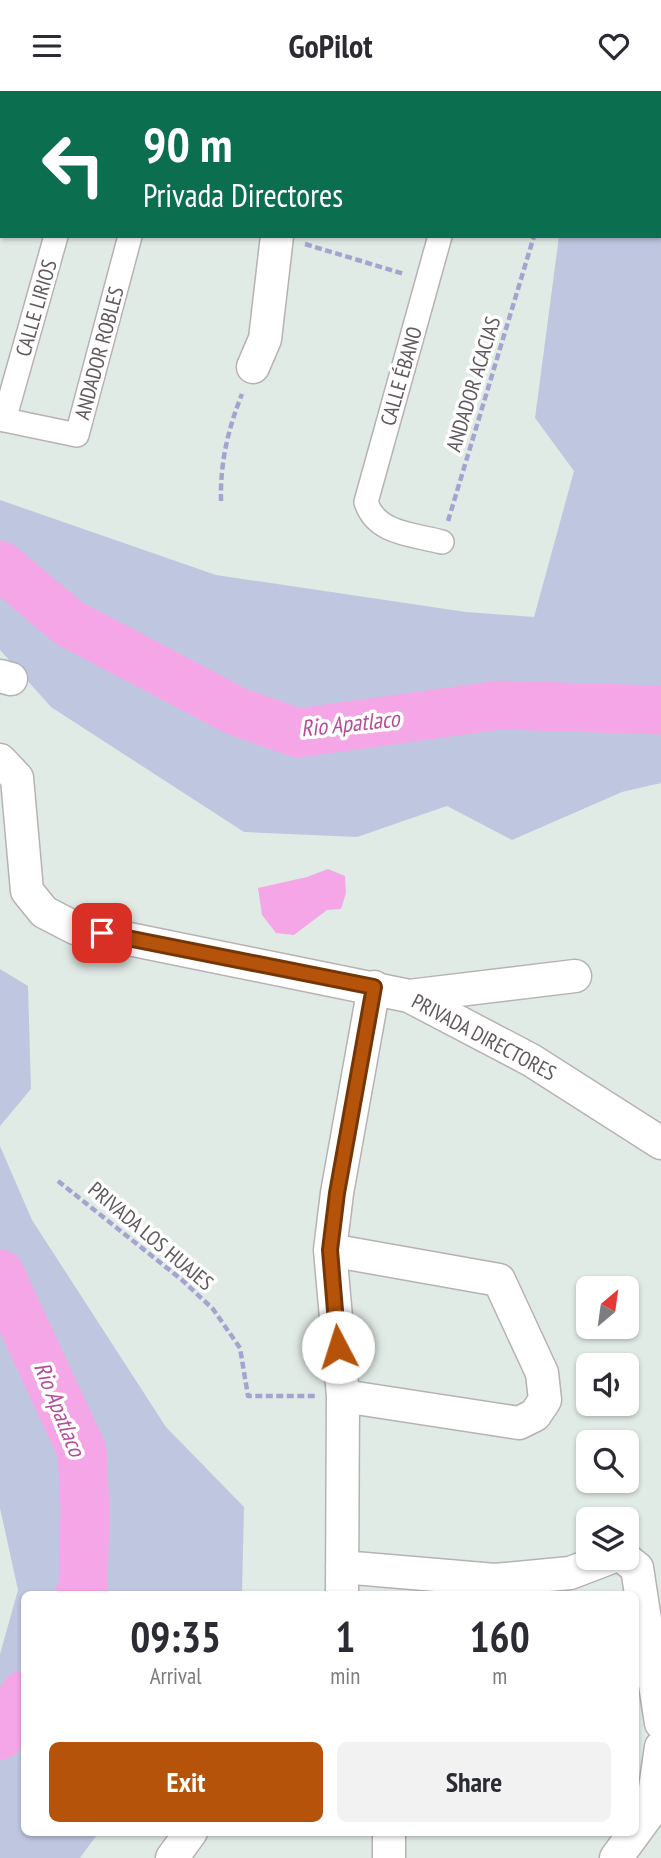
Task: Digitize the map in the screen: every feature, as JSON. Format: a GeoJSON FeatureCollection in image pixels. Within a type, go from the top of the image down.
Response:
{"type":"FeatureCollection","features":[{"type":"Feature","properties":{"kind":"street","name":"CALLE LIRIOS"},"geometry":{"type":"LineString","coordinates":[[2,420],[55,238]]}},
{"type":"Feature","properties":{"kind":"street","name":"ANDADOR ROBLES"},"geometry":{"type":"LineString","coordinates":[[2,420],[77,435],[129,238]]}},
{"type":"Feature","properties":{"kind":"street"},"geometry":{"type":"LineString","coordinates":[[253,367],[265,339],[285,238]]}},
{"type":"Feature","properties":{"kind":"street","name":"CALLE ÉBANO"},"geometry":{"type":"LineString","coordinates":[[439,238],[366,502],[370,516],[382,526],[442,542]]}},
{"type":"Feature","properties":{"kind":"street","name":"PRIVADA DIRECTORES"},"geometry":{"type":"LineString","coordinates":[[0,759],[17,778],[27,891],[44,912],[75,927],[409,996],[531,1059],[661,1143]]}},
{"type":"Feature","properties":{"kind":"street"},"geometry":{"type":"LineString","coordinates":[[409,996],[575,976]]}},
{"type":"Feature","properties":{"kind":"street"},"geometry":{"type":"LineString","coordinates":[[374,987],[337,1193],[330,1250],[343,1396],[342,1581],[496,1587],[578,1570]]}},
{"type":"Feature","properties":{"kind":"street"},"geometry":{"type":"LineString","coordinates":[[330,1250],[499,1280],[542,1373],[545,1400],[535,1415],[519,1423],[343,1396]]}},
{"type":"Feature","properties":{"kind":"street"},"geometry":{"type":"LineString","coordinates":[[637,1570],[661,1723]]}},
{"type":"Feature","properties":{"kind":"street"},"geometry":{"type":"LineString","coordinates":[[644,1806],[661,1747]]}},
{"type":"Feature","properties":{"kind":"street"},"geometry":{"type":"LineString","coordinates":[[172,1858],[188,1836]]}},
{"type":"Feature","properties":{"kind":"street"},"geometry":{"type":"LineString","coordinates":[[388,1836],[389,1858]]}},
{"type":"Feature","properties":{"kind":"street"},"geometry":{"type":"LineString","coordinates":[[616,1858],[628,1836]]}},
{"type":"Feature","properties":{"kind":"path"},"geometry":{"type":"LineString","coordinates":[[285,238],[428,281]]}},
{"type":"Feature","properties":{"kind":"path","name":"ANDADOR ACACIAS"},"geometry":{"type":"LineString","coordinates":[[442,542],[533,238]]}},
{"type":"Feature","properties":{"kind":"path"},"geometry":{"type":"LineString","coordinates":[[221,502],[220,476],[226,440],[253,367]]}},
{"type":"Feature","properties":{"kind":"path","name":"PRIVADA LOS HUAJES"},"geometry":{"type":"LineString","coordinates":[[58,1181],[183,1280],[213,1309],[240,1348],[248,1396],[343,1396]]}},
{"type":"Feature","properties":{"kind":"shaded area"},"geometry":{"type":"Polygon","coordinates":[[[559,238],[661,238],[661,783],[622,792],[512,840],[447,806],[357,837],[244,832],[51,707],[0,650],[0,500],[216,575],[466,612],[534,617],[574,471],[535,418],[559,238]]]}},
{"type":"Feature","properties":{"kind":"shaded area"},"geometry":{"type":"Polygon","coordinates":[[[328,869],[345,876],[346,893],[341,909],[327,910],[294,935],[276,933],[262,915],[258,888],[307,877],[328,869]]]}},
{"type":"Feature","properties":{"kind":"shaded area"},"geometry":{"type":"Polygon","coordinates":[[[0,969],[28,986],[31,1089],[0,1126],[0,969]]]}},
{"type":"Feature","properties":{"kind":"shaded area"},"geometry":{"type":"Polygon","coordinates":[[[0,1146],[32,1220],[166,1427],[244,1507],[242,1591],[21,1591],[21,1836],[96,1836],[80,1858],[0,1858],[0,1654],[18,1590],[0,1508],[0,1146]]]}},
{"type":"Feature","properties":{"kind":"waterway","name":"Rio Apatlaco"},"geometry":{"type":"LineString","coordinates":[[0,565],[69,623],[236,711],[298,733],[500,705],[661,710]]}},
{"type":"Feature","properties":{"kind":"waterway","name":"Rio Apatlaco"},"geometry":{"type":"LineString","coordinates":[[0,1274],[82,1451],[85,1510],[81,1591]]}},
{"type":"Feature","properties":{"kind":"waterway","name":"Rio Apatlaco"},"geometry":{"type":"LineString","coordinates":[[0,1735],[21,1700]]}},
{"type":"Feature","properties":{"kind":"route"},"geometry":{"type":"LineString","coordinates":[[102,933],[374,987],[337,1193],[330,1250],[338,1347]]}}]}
